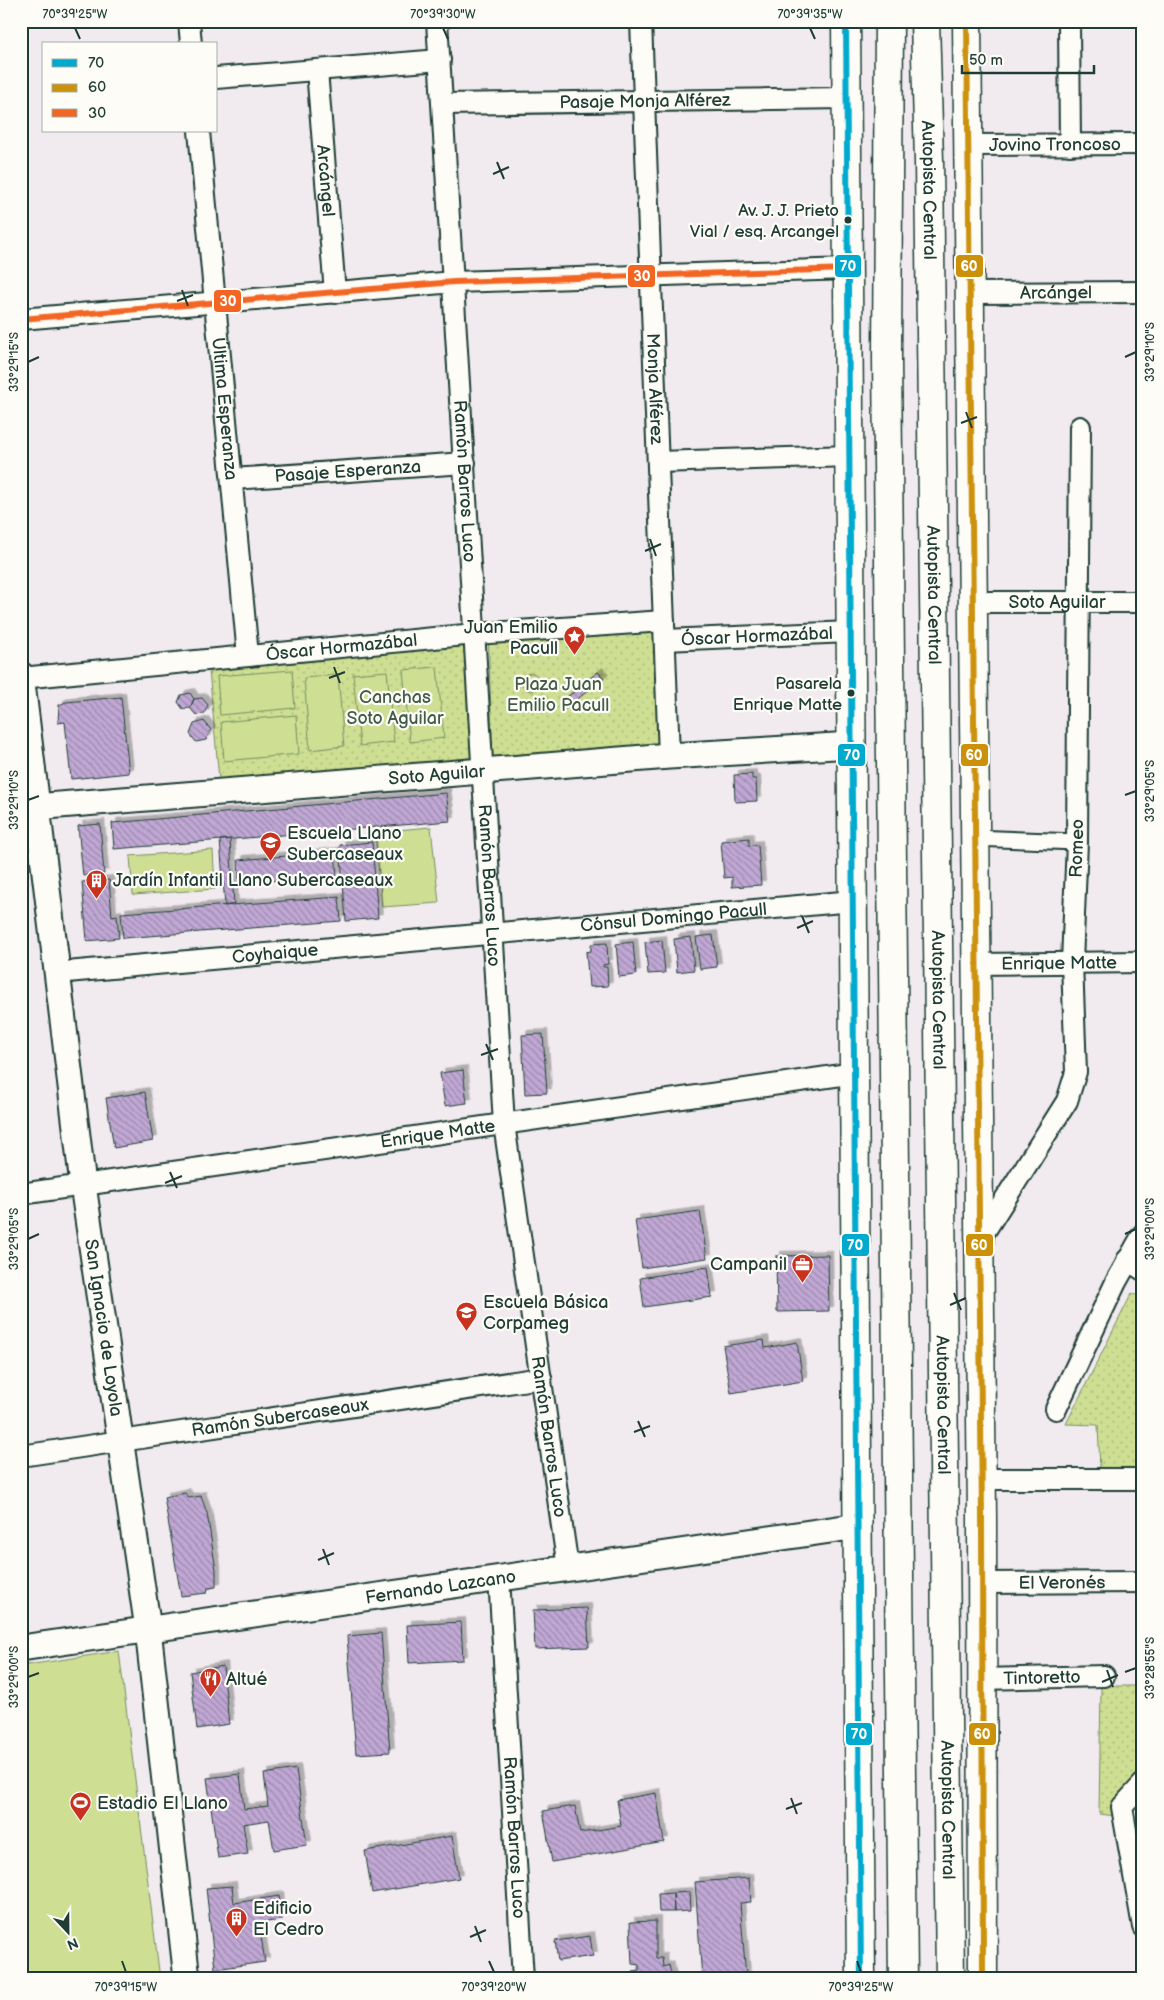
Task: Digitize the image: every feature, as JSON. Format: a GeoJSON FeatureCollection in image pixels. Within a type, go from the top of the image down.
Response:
{"type":"FeatureCollection","features":[{"type":"Feature","properties":{"kind":"main road"},"geometry":{"type":"LineString","coordinates":[[846,21],[861,1979]]}},
{"type":"Feature","properties":{"kind":"main road"},"geometry":{"type":"LineString","coordinates":[[889,21],[887,357],[903,1979]]}},
{"type":"Feature","properties":{"kind":"main road"},"geometry":{"type":"LineString","coordinates":[[967,21],[969,145],[968,293],[982,1583],[980,1679],[982,1979]]}},
{"type":"Feature","properties":{"kind":"main road","name":"Autopista Central"},"geometry":{"type":"LineString","coordinates":[[927,28],[950,1979]]}},
{"type":"Feature","properties":{"kind":"main road"},"geometry":{"type":"LineString","coordinates":[[949,1886],[958,1934],[962,1979]]}},
{"type":"Feature","properties":{"kind":"street"},"geometry":{"type":"LineString","coordinates":[[189,21],[191,42]]}},
{"type":"Feature","properties":{"kind":"street","name":"Ramón Barros Luco"},"geometry":{"type":"LineString","coordinates":[[438,21],[504,1124],[568,1568]]}},
{"type":"Feature","properties":{"kind":"street","name":"Monja Alférez"},"geometry":{"type":"LineString","coordinates":[[641,21],[670,756]]}},
{"type":"Feature","properties":{"kind":"street"},"geometry":{"type":"LineString","coordinates":[[1069,21],[1070,144]]}},
{"type":"Feature","properties":{"kind":"street"},"geometry":{"type":"LineString","coordinates":[[218,78],[440,60]]}},
{"type":"Feature","properties":{"kind":"street","name":"Arcángel"},"geometry":{"type":"LineString","coordinates":[[316,70],[335,292]]}},
{"type":"Feature","properties":{"kind":"street","name":"Pasaje Monja Alférez"},"geometry":{"type":"LineString","coordinates":[[443,104],[847,98]]}},
{"type":"Feature","properties":{"kind":"street","name":"Última Esperanza"},"geometry":{"type":"LineString","coordinates":[[200,132],[248,656]]}},
{"type":"Feature","properties":{"kind":"street","name":"Jovino Troncoso"},"geometry":{"type":"LineString","coordinates":[[969,145],[1143,144]]}},
{"type":"Feature","properties":{"kind":"street"},"geometry":{"type":"LineString","coordinates":[[21,319],[454,282],[848,269]]}},
{"type":"Feature","properties":{"kind":"street","name":"Arcángel"},"geometry":{"type":"LineString","coordinates":[[968,293],[1143,292]]}},
{"type":"Feature","properties":{"kind":"street","name":"Romeo"},"geometry":{"type":"LineString","coordinates":[[978,1242],[1071,1092],[1076,1072],[1072,962],[1077,842],[1080,428]]}},
{"type":"Feature","properties":{"kind":"street"},"geometry":{"type":"LineString","coordinates":[[658,462],[850,456]]}},
{"type":"Feature","properties":{"kind":"street","name":"Pasaje Esperanza"},"geometry":{"type":"LineString","coordinates":[[232,479],[465,462]]}},
{"type":"Feature","properties":{"kind":"street","name":"Soto Aguilar"},"geometry":{"type":"LineString","coordinates":[[971,602],[1143,602]]}},
{"type":"Feature","properties":{"kind":"street","name":"Óscar Hormazábal"},"geometry":{"type":"LineString","coordinates":[[21,677],[475,634],[665,630],[850,632]]}},
{"type":"Feature","properties":{"kind":"street","name":"San Ignacio de Loyola"},"geometry":{"type":"LineString","coordinates":[[21,677],[29,808],[56,973],[83,1185],[148,1630],[187,1979]]}},
{"type":"Feature","properties":{"kind":"street","name":"Soto Aguilar"},"geometry":{"type":"LineString","coordinates":[[29,808],[483,770],[852,745]]}},
{"type":"Feature","properties":{"kind":"street"},"geometry":{"type":"LineString","coordinates":[[974,838],[1077,842]]}},
{"type":"Feature","properties":{"kind":"street","name":"Cónsul Domingo Pacull"},"geometry":{"type":"LineString","coordinates":[[493,932],[854,901]]}},
{"type":"Feature","properties":{"kind":"street","name":"Coyhaique"},"geometry":{"type":"LineString","coordinates":[[56,973],[493,932]]}},
{"type":"Feature","properties":{"kind":"street","name":"Enrique Matte"},"geometry":{"type":"LineString","coordinates":[[975,964],[1143,962]]}},
{"type":"Feature","properties":{"kind":"street","name":"Enrique Matte"},"geometry":{"type":"LineString","coordinates":[[21,1194],[855,1073]]}},
{"type":"Feature","properties":{"kind":"street"},"geometry":{"type":"LineString","coordinates":[[1056,1409],[1135,1265],[1143,1234]]}},
{"type":"Feature","properties":{"kind":"street","name":"Ramón Subercaseaux"},"geometry":{"type":"LineString","coordinates":[[21,1456],[541,1378]]}},
{"type":"Feature","properties":{"kind":"street"},"geometry":{"type":"LineString","coordinates":[[981,1479],[1143,1480]]}},
{"type":"Feature","properties":{"kind":"street","name":"Fernando Lazcano"},"geometry":{"type":"LineString","coordinates":[[21,1648],[858,1526]]}},
{"type":"Feature","properties":{"kind":"street","name":"Ramón Barros Luco"},"geometry":{"type":"LineString","coordinates":[[499,1577],[523,1979]]}},
{"type":"Feature","properties":{"kind":"street","name":"El Veronés"},"geometry":{"type":"LineString","coordinates":[[982,1583],[1143,1582]]}},
{"type":"Feature","properties":{"kind":"street","name":"Tintoretto"},"geometry":{"type":"LineString","coordinates":[[980,1679],[1104,1676]]}},
{"type":"Feature","properties":{"kind":"street"},"geometry":{"type":"LineString","coordinates":[[1143,1784],[1122,1807],[1143,1927]]}},
{"type":"Feature","properties":{"kind":"green space","name":"Plaza Juan Emilio Pacull"},"geometry":{"type":"Polygon","coordinates":[[[662,626],[667,752],[493,765],[488,632],[662,626]]]}},
{"type":"Feature","properties":{"kind":"green space","name":"Canchas Soto Aguilar"},"geometry":{"type":"Polygon","coordinates":[[[464,642],[473,759],[219,779],[209,670],[464,642]]]}},
{"type":"Feature","properties":{"kind":"green space"},"geometry":{"type":"Polygon","coordinates":[[[437,667],[444,738],[410,742],[403,670],[437,667]]]}},
{"type":"Feature","properties":{"kind":"green space"},"geometry":{"type":"Polygon","coordinates":[[[292,670],[295,708],[220,715],[217,676],[292,670]]]}},
{"type":"Feature","properties":{"kind":"green space"},"geometry":{"type":"Polygon","coordinates":[[[387,671],[394,742],[360,746],[353,674],[387,671]]]}},
{"type":"Feature","properties":{"kind":"green space"},"geometry":{"type":"Polygon","coordinates":[[[527,673],[535,673],[540,678],[538,689],[527,691],[522,686],[522,678],[527,673]]]}},
{"type":"Feature","properties":{"kind":"green space"},"geometry":{"type":"Polygon","coordinates":[[[338,675],[344,746],[310,750],[304,678],[338,675]]]}},
{"type":"Feature","properties":{"kind":"green space"},"geometry":{"type":"Polygon","coordinates":[[[296,715],[299,754],[224,761],[221,722],[296,715]]]}},
{"type":"Feature","properties":{"kind":"green space"},"geometry":{"type":"Polygon","coordinates":[[[431,827],[439,903],[382,907],[375,832],[431,827]]]}},
{"type":"Feature","properties":{"kind":"green space"},"geometry":{"type":"Polygon","coordinates":[[[213,850],[215,889],[133,895],[130,856],[213,850]]]}},
{"type":"Feature","properties":{"kind":"green space"},"geometry":{"type":"Polygon","coordinates":[[[1132,1293],[1143,1299],[1143,1468],[1100,1469],[1098,1425],[1066,1424],[1132,1293]]]}},
{"type":"Feature","properties":{"kind":"green space","name":"Estadio El Llano"},"geometry":{"type":"Polygon","coordinates":[[[119,1651],[160,1979],[21,1979],[21,1666],[119,1651]]]}},
{"type":"Feature","properties":{"kind":"green space"},"geometry":{"type":"Polygon","coordinates":[[[1101,1686],[1143,1686],[1143,1781],[1116,1816],[1099,1814],[1101,1686]]]}},
{"type":"Feature","properties":{"kind":"building"},"geometry":{"type":"Polygon","coordinates":[[[598,672],[604,678],[565,709],[560,703],[598,672]]]}},
{"type":"Feature","properties":{"kind":"building"},"geometry":{"type":"Polygon","coordinates":[[[190,693],[194,699],[190,708],[183,709],[178,702],[181,695],[190,693]]]}},
{"type":"Feature","properties":{"kind":"building"},"geometry":{"type":"Polygon","coordinates":[[[121,697],[129,773],[71,779],[65,722],[58,723],[59,705],[66,702],[121,697]]]}},
{"type":"Feature","properties":{"kind":"building"},"geometry":{"type":"Polygon","coordinates":[[[202,698],[208,705],[204,714],[196,715],[190,708],[194,699],[202,698]]]}},
{"type":"Feature","properties":{"kind":"building"},"geometry":{"type":"Polygon","coordinates":[[[204,721],[211,730],[206,740],[196,742],[190,734],[194,724],[204,721]]]}},
{"type":"Feature","properties":{"kind":"building"},"geometry":{"type":"Polygon","coordinates":[[[752,774],[752,779],[756,779],[757,801],[735,802],[734,775],[752,774]]]}},
{"type":"Feature","properties":{"kind":"building"},"geometry":{"type":"Polygon","coordinates":[[[446,793],[450,821],[114,849],[112,823],[446,793]]]}},
{"type":"Feature","properties":{"kind":"building"},"geometry":{"type":"Polygon","coordinates":[[[100,824],[104,874],[83,876],[78,826],[100,824]]]}},
{"type":"Feature","properties":{"kind":"building"},"geometry":{"type":"Polygon","coordinates":[[[749,838],[749,846],[758,845],[761,885],[732,887],[732,877],[724,878],[721,841],[749,838]]]}},
{"type":"Feature","properties":{"kind":"building"},"geometry":{"type":"Polygon","coordinates":[[[230,839],[234,905],[225,906],[220,840],[230,839]]]}},
{"type":"Feature","properties":{"kind":"building"},"geometry":{"type":"Polygon","coordinates":[[[372,842],[378,918],[346,921],[340,845],[372,842]]]}},
{"type":"Feature","properties":{"kind":"building"},"geometry":{"type":"Polygon","coordinates":[[[335,852],[337,876],[239,883],[238,860],[335,852]]]}},
{"type":"Feature","properties":{"kind":"building","name":"Jardín Infantil Llano Subercaseaux"},"geometry":{"type":"Polygon","coordinates":[[[109,880],[112,916],[117,915],[119,938],[87,941],[82,882],[109,880]]]}},
{"type":"Feature","properties":{"kind":"building"},"geometry":{"type":"Polygon","coordinates":[[[339,897],[341,921],[123,938],[121,913],[339,897]]]}},
{"type":"Feature","properties":{"kind":"building"},"geometry":{"type":"Polygon","coordinates":[[[713,935],[717,967],[700,969],[696,937],[713,935]]]}},
{"type":"Feature","properties":{"kind":"building"},"geometry":{"type":"Polygon","coordinates":[[[691,937],[694,970],[677,972],[674,939],[691,937]]]}},
{"type":"Feature","properties":{"kind":"building"},"geometry":{"type":"Polygon","coordinates":[[[662,940],[665,973],[648,974],[645,942],[662,940]]]}},
{"type":"Feature","properties":{"kind":"building"},"geometry":{"type":"Polygon","coordinates":[[[633,942],[636,975],[619,977],[616,944],[633,942]]]}},
{"type":"Feature","properties":{"kind":"building"},"geometry":{"type":"Polygon","coordinates":[[[607,943],[608,964],[603,965],[603,967],[607,967],[608,986],[589,987],[586,952],[591,951],[591,944],[607,943]]]}},
{"type":"Feature","properties":{"kind":"building"},"geometry":{"type":"Polygon","coordinates":[[[543,1034],[547,1093],[525,1094],[522,1035],[543,1034]]]}},
{"type":"Feature","properties":{"kind":"building"},"geometry":{"type":"Polygon","coordinates":[[[463,1070],[467,1103],[445,1106],[440,1073],[463,1070]]]}},
{"type":"Feature","properties":{"kind":"building"},"geometry":{"type":"Polygon","coordinates":[[[145,1092],[153,1141],[114,1148],[106,1098],[145,1092]]]}},
{"type":"Feature","properties":{"kind":"building"},"geometry":{"type":"Polygon","coordinates":[[[700,1211],[707,1258],[642,1268],[635,1220],[700,1211]]]}},
{"type":"Feature","properties":{"kind":"building","name":"Campanil"},"geometry":{"type":"Polygon","coordinates":[[[828,1255],[829,1311],[777,1312],[776,1256],[828,1255]]]}},
{"type":"Feature","properties":{"kind":"building"},"geometry":{"type":"Polygon","coordinates":[[[708,1267],[712,1297],[644,1307],[640,1278],[708,1267]]]}},
{"type":"Feature","properties":{"kind":"building"},"geometry":{"type":"Polygon","coordinates":[[[764,1340],[765,1348],[797,1342],[803,1381],[731,1393],[723,1346],[764,1340]]]}},
{"type":"Feature","properties":{"kind":"building"},"geometry":{"type":"Polygon","coordinates":[[[185,1493],[189,1498],[201,1496],[207,1513],[216,1570],[216,1587],[208,1588],[207,1593],[181,1596],[164,1497],[185,1493]]]}},
{"type":"Feature","properties":{"kind":"building"},"geometry":{"type":"Polygon","coordinates":[[[587,1608],[589,1647],[535,1649],[533,1610],[587,1608]]]}},
{"type":"Feature","properties":{"kind":"building"},"geometry":{"type":"Polygon","coordinates":[[[461,1622],[463,1660],[409,1663],[407,1625],[461,1622]]]}},
{"type":"Feature","properties":{"kind":"building"},"geometry":{"type":"Polygon","coordinates":[[[381,1633],[390,1752],[356,1754],[347,1636],[381,1633]]]}},
{"type":"Feature","properties":{"kind":"building","name":"Altué"},"geometry":{"type":"Polygon","coordinates":[[[223,1666],[229,1724],[197,1729],[190,1672],[223,1666]]]}},
{"type":"Feature","properties":{"kind":"building"},"geometry":{"type":"Polygon","coordinates":[[[296,1769],[307,1845],[274,1850],[269,1820],[243,1824],[248,1854],[218,1858],[207,1778],[240,1774],[244,1809],[268,1806],[264,1774],[296,1769]]]}},
{"type":"Feature","properties":{"kind":"building"},"geometry":{"type":"Polygon","coordinates":[[[656,1793],[664,1842],[552,1862],[543,1811],[575,1806],[580,1833],[621,1826],[617,1800],[656,1793]]]}},
{"type":"Feature","properties":{"kind":"building"},"geometry":{"type":"Polygon","coordinates":[[[452,1836],[459,1878],[372,1893],[365,1851],[452,1836]]]}},
{"type":"Feature","properties":{"kind":"building"},"geometry":{"type":"Polygon","coordinates":[[[749,1878],[751,1902],[740,1903],[746,1977],[755,1979],[702,1979],[695,1882],[749,1878]]]}},
{"type":"Feature","properties":{"kind":"building","name":"Edificio El Cedro"},"geometry":{"type":"Polygon","coordinates":[[[232,1886],[234,1903],[279,1896],[282,1920],[259,1923],[265,1962],[215,1969],[206,1888],[232,1886]]]}},
{"type":"Feature","properties":{"kind":"building"},"geometry":{"type":"Polygon","coordinates":[[[689,1892],[690,1911],[674,1912],[673,1893],[689,1892]]]}},
{"type":"Feature","properties":{"kind":"building"},"geometry":{"type":"Polygon","coordinates":[[[673,1893],[674,1912],[659,1912],[658,1894],[673,1893]]]}},
{"type":"Feature","properties":{"kind":"building"},"geometry":{"type":"Polygon","coordinates":[[[656,1921],[656,1958],[662,1958],[663,1967],[669,1965],[672,1979],[633,1979],[633,1971],[639,1970],[639,1965],[632,1964],[630,1922],[656,1921]]]}},
{"type":"Feature","properties":{"kind":"building"},"geometry":{"type":"Polygon","coordinates":[[[590,1936],[593,1956],[558,1961],[555,1941],[590,1936]]]}},
{"type":"Feature","properties":{"kind":"transit line","name":"70"},"geometry":{"type":"LineString","coordinates":[[846,21],[861,1979]]}},
{"type":"Feature","properties":{"kind":"transit line","name":"60"},"geometry":{"type":"LineString","coordinates":[[967,21],[982,1516],[983,1979]]}},
{"type":"Feature","properties":{"kind":"transit line","name":"30"},"geometry":{"type":"LineString","coordinates":[[21,319],[454,282],[849,269]]}},
{"type":"Feature","properties":{"kind":"place","name":"Av. J. J. Prieto Vial / esq. Arcangel"},"geometry":{"type":"Point","coordinates":[848,220]}},
{"type":"Feature","properties":{"kind":"place","name":"Juan Emilio Pacull"},"geometry":{"type":"Point","coordinates":[574,656]}},
{"type":"Feature","properties":{"kind":"place","name":"Pasarela Enrique Matte"},"geometry":{"type":"Point","coordinates":[851,693]}},
{"type":"Feature","properties":{"kind":"place","name":"Escuela Llano Subercaseaux"},"geometry":{"type":"Point","coordinates":[271,862]}},
{"type":"Feature","properties":{"kind":"place","name":"Jardín Infantil Llano Subercaseaux"},"geometry":{"type":"Point","coordinates":[97,899]}},
{"type":"Feature","properties":{"kind":"place","name":"Campanil"},"geometry":{"type":"Point","coordinates":[803,1283]}},
{"type":"Feature","properties":{"kind":"place","name":"Escuela Básica Corpameg"},"geometry":{"type":"Point","coordinates":[467,1331]}},
{"type":"Feature","properties":{"kind":"place","name":"Altué"},"geometry":{"type":"Point","coordinates":[210,1698]}},
{"type":"Feature","properties":{"kind":"place","name":"Estadio El Llano"},"geometry":{"type":"Point","coordinates":[81,1822]}},
{"type":"Feature","properties":{"kind":"place","name":"Edificio El Cedro"},"geometry":{"type":"Point","coordinates":[237,1937]}}]}
